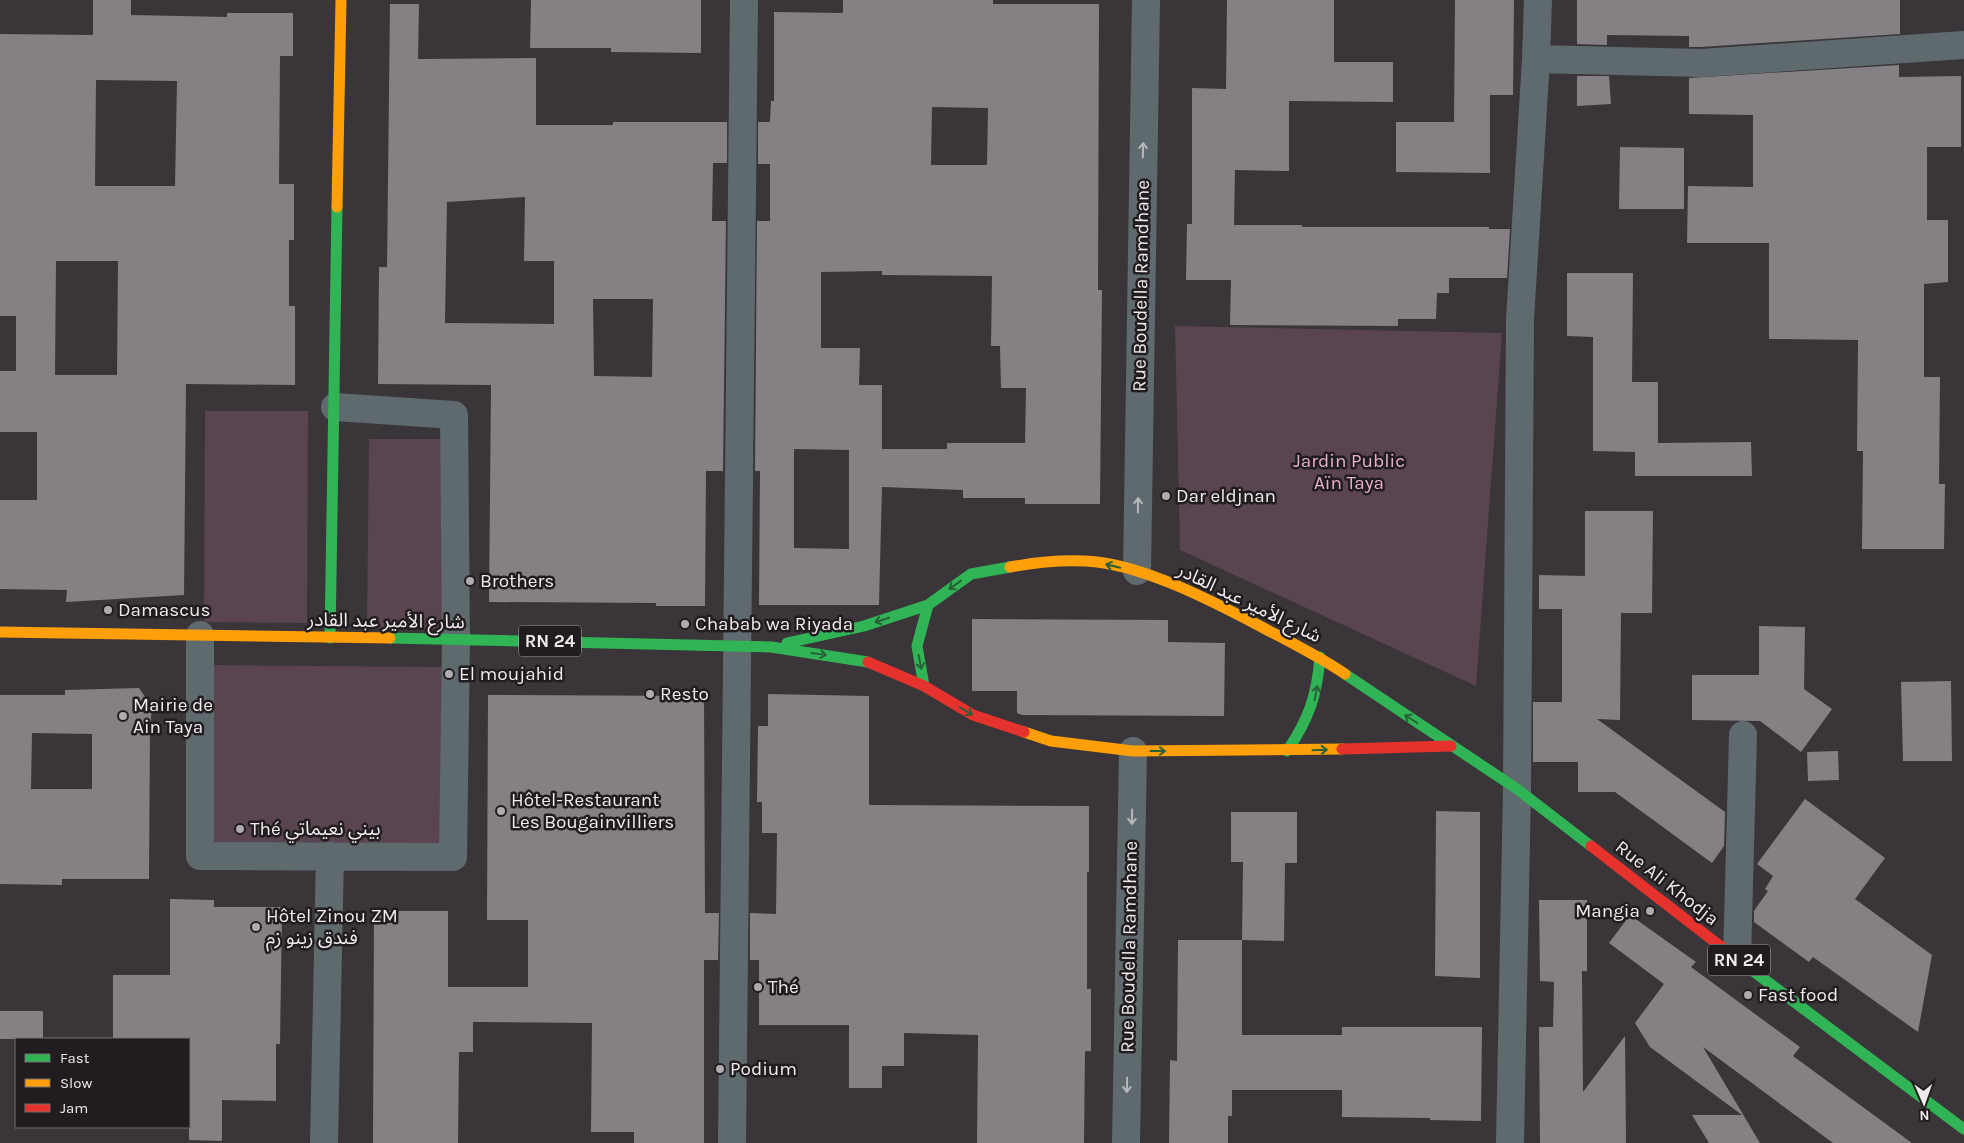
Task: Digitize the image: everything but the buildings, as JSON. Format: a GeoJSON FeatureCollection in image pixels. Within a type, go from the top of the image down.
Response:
{"type":"FeatureCollection","features":[{"type":"Feature","properties":{"kind":"main road"},"geometry":{"type":"LineString","coordinates":[[330,638],[341,0]]}},
{"type":"Feature","properties":{"kind":"main road","name":"شارع الأمير عبد القادر"},"geometry":{"type":"LineString","coordinates":[[771,647],[864,626],[928,605],[971,574],[1036,562],[1097,562],[1137,571],[1206,598],[1320,657],[1517,789]]}},
{"type":"Feature","properties":{"kind":"main road"},"geometry":{"type":"LineString","coordinates":[[924,686],[917,646],[928,605]]}},
{"type":"Feature","properties":{"kind":"main road","name":"شارع الأمير عبد القادر"},"geometry":{"type":"LineString","coordinates":[[0,632],[456,639],[771,647],[863,660],[924,686],[973,715],[1051,741],[1133,751],[1287,751],[1451,746]]}},
{"type":"Feature","properties":{"kind":"main road"},"geometry":{"type":"LineString","coordinates":[[1287,751],[1306,723],[1314,706],[1318,687],[1320,657]]}},
{"type":"Feature","properties":{"kind":"main road","name":"Rue Ali Khodja"},"geometry":{"type":"LineString","coordinates":[[1517,789],[1737,959],[1964,1129]]}},
{"type":"Feature","properties":{"kind":"street"},"geometry":{"type":"LineString","coordinates":[[732,1143],[744,0]]}},
{"type":"Feature","properties":{"kind":"street","name":"Rue Boudella Ramdhane"},"geometry":{"type":"LineString","coordinates":[[1137,571],[1146,0]]}},
{"type":"Feature","properties":{"kind":"street"},"geometry":{"type":"LineString","coordinates":[[1510,1143],[1517,789],[1520,320],[1538,0]]}},
{"type":"Feature","properties":{"kind":"street"},"geometry":{"type":"LineString","coordinates":[[1536,59],[1701,63],[1964,45]]}},
{"type":"Feature","properties":{"kind":"street"},"geometry":{"type":"LineString","coordinates":[[200,636],[200,856],[453,857],[456,639],[454,415],[335,407]]}},
{"type":"Feature","properties":{"kind":"street"},"geometry":{"type":"LineString","coordinates":[[1737,959],[1743,735]]}},
{"type":"Feature","properties":{"kind":"street","name":"Rue Boudella Ramdhane"},"geometry":{"type":"LineString","coordinates":[[1126,1143],[1133,751]]}},
{"type":"Feature","properties":{"kind":"street"},"geometry":{"type":"LineString","coordinates":[[324,1143],[330,856]]}},
{"type":"Feature","properties":{"kind":"green space","name":"Jardin Public Aïn Taya"},"geometry":{"type":"Polygon","coordinates":[[[1175,326],[1502,333],[1476,686],[1180,550],[1175,326]]]}},
{"type":"Feature","properties":{"kind":"green space"},"geometry":{"type":"Polygon","coordinates":[[[205,411],[308,411],[307,623],[204,622],[205,411]]]}},
{"type":"Feature","properties":{"kind":"green space"},"geometry":{"type":"Polygon","coordinates":[[[369,439],[448,439],[447,629],[367,628],[369,439]]]}},
{"type":"Feature","properties":{"kind":"green space"},"geometry":{"type":"Polygon","coordinates":[[[210,665],[443,667],[442,844],[209,843],[210,665]]]}},
{"type":"Feature","properties":{"kind":"traffic: fast"},"geometry":{"type":"LineString","coordinates":[[330,638],[337,207]]}},
{"type":"Feature","properties":{"kind":"traffic: fast"},"geometry":{"type":"LineString","coordinates":[[787,643],[864,626],[928,605],[971,574],[1010,567]]}},
{"type":"Feature","properties":{"kind":"traffic: fast"},"geometry":{"type":"LineString","coordinates":[[924,686],[917,646],[928,605]]}},
{"type":"Feature","properties":{"kind":"traffic: fast"},"geometry":{"type":"LineString","coordinates":[[390,638],[771,647],[868,662]]}},
{"type":"Feature","properties":{"kind":"traffic: fast"},"geometry":{"type":"LineString","coordinates":[[1287,751],[1301,728],[1311,706],[1317,683],[1320,657]]}},
{"type":"Feature","properties":{"kind":"traffic: fast"},"geometry":{"type":"LineString","coordinates":[[1345,674],[1517,789],[1591,846]]}},
{"type":"Feature","properties":{"kind":"traffic: fast"},"geometry":{"type":"LineString","coordinates":[[1737,959],[1964,1129]]}},
{"type":"Feature","properties":{"kind":"traffic: slow"},"geometry":{"type":"LineString","coordinates":[[337,207],[341,0]]}},
{"type":"Feature","properties":{"kind":"traffic: slow"},"geometry":{"type":"LineString","coordinates":[[1010,567],[1042,562],[1076,561],[1117,565],[1137,571],[1178,586],[1219,605],[1324,660],[1345,674]]}},
{"type":"Feature","properties":{"kind":"traffic: slow"},"geometry":{"type":"LineString","coordinates":[[0,632],[390,638]]}},
{"type":"Feature","properties":{"kind":"traffic: slow"},"geometry":{"type":"LineString","coordinates":[[1024,732],[1051,741],[1133,751],[1342,749]]}},
{"type":"Feature","properties":{"kind":"traffic: jam"},"geometry":{"type":"LineString","coordinates":[[868,662],[924,686],[973,715],[1024,732]]}},
{"type":"Feature","properties":{"kind":"traffic: jam"},"geometry":{"type":"LineString","coordinates":[[1342,749],[1451,746]]}},
{"type":"Feature","properties":{"kind":"traffic: jam"},"geometry":{"type":"LineString","coordinates":[[1591,846],[1737,959]]}},
{"type":"Feature","properties":{"kind":"place","name":"Dar eldjnan"},"geometry":{"type":"Point","coordinates":[1166,496]}},
{"type":"Feature","properties":{"kind":"place","name":"Brothers"},"geometry":{"type":"Point","coordinates":[470,581]}},
{"type":"Feature","properties":{"kind":"place","name":"Damascus"},"geometry":{"type":"Point","coordinates":[108,610]}},
{"type":"Feature","properties":{"kind":"place","name":"Chabab wa Riyada"},"geometry":{"type":"Point","coordinates":[685,624]}},
{"type":"Feature","properties":{"kind":"place","name":"El moujahid"},"geometry":{"type":"Point","coordinates":[449,674]}},
{"type":"Feature","properties":{"kind":"place","name":"Resto"},"geometry":{"type":"Point","coordinates":[650,694]}},
{"type":"Feature","properties":{"kind":"place","name":"Mairie de Ain Taya"},"geometry":{"type":"Point","coordinates":[123,716]}},
{"type":"Feature","properties":{"kind":"place","name":"Hôtel-Restaurant Les Bougainvilliers"},"geometry":{"type":"Point","coordinates":[501,811]}},
{"type":"Feature","properties":{"kind":"place","name":"Thé بيني نعيماتي"},"geometry":{"type":"Point","coordinates":[240,829]}},
{"type":"Feature","properties":{"kind":"place","name":"Mangia"},"geometry":{"type":"Point","coordinates":[1650,911]}},
{"type":"Feature","properties":{"kind":"place","name":"Hôtel Zinou ZM فندق زينو زم"},"geometry":{"type":"Point","coordinates":[256,927]}},
{"type":"Feature","properties":{"kind":"place","name":"Thé"},"geometry":{"type":"Point","coordinates":[758,987]}},
{"type":"Feature","properties":{"kind":"place","name":"Fast food"},"geometry":{"type":"Point","coordinates":[1748,995]}},
{"type":"Feature","properties":{"kind":"place","name":"Podium"},"geometry":{"type":"Point","coordinates":[720,1069]}}]}
